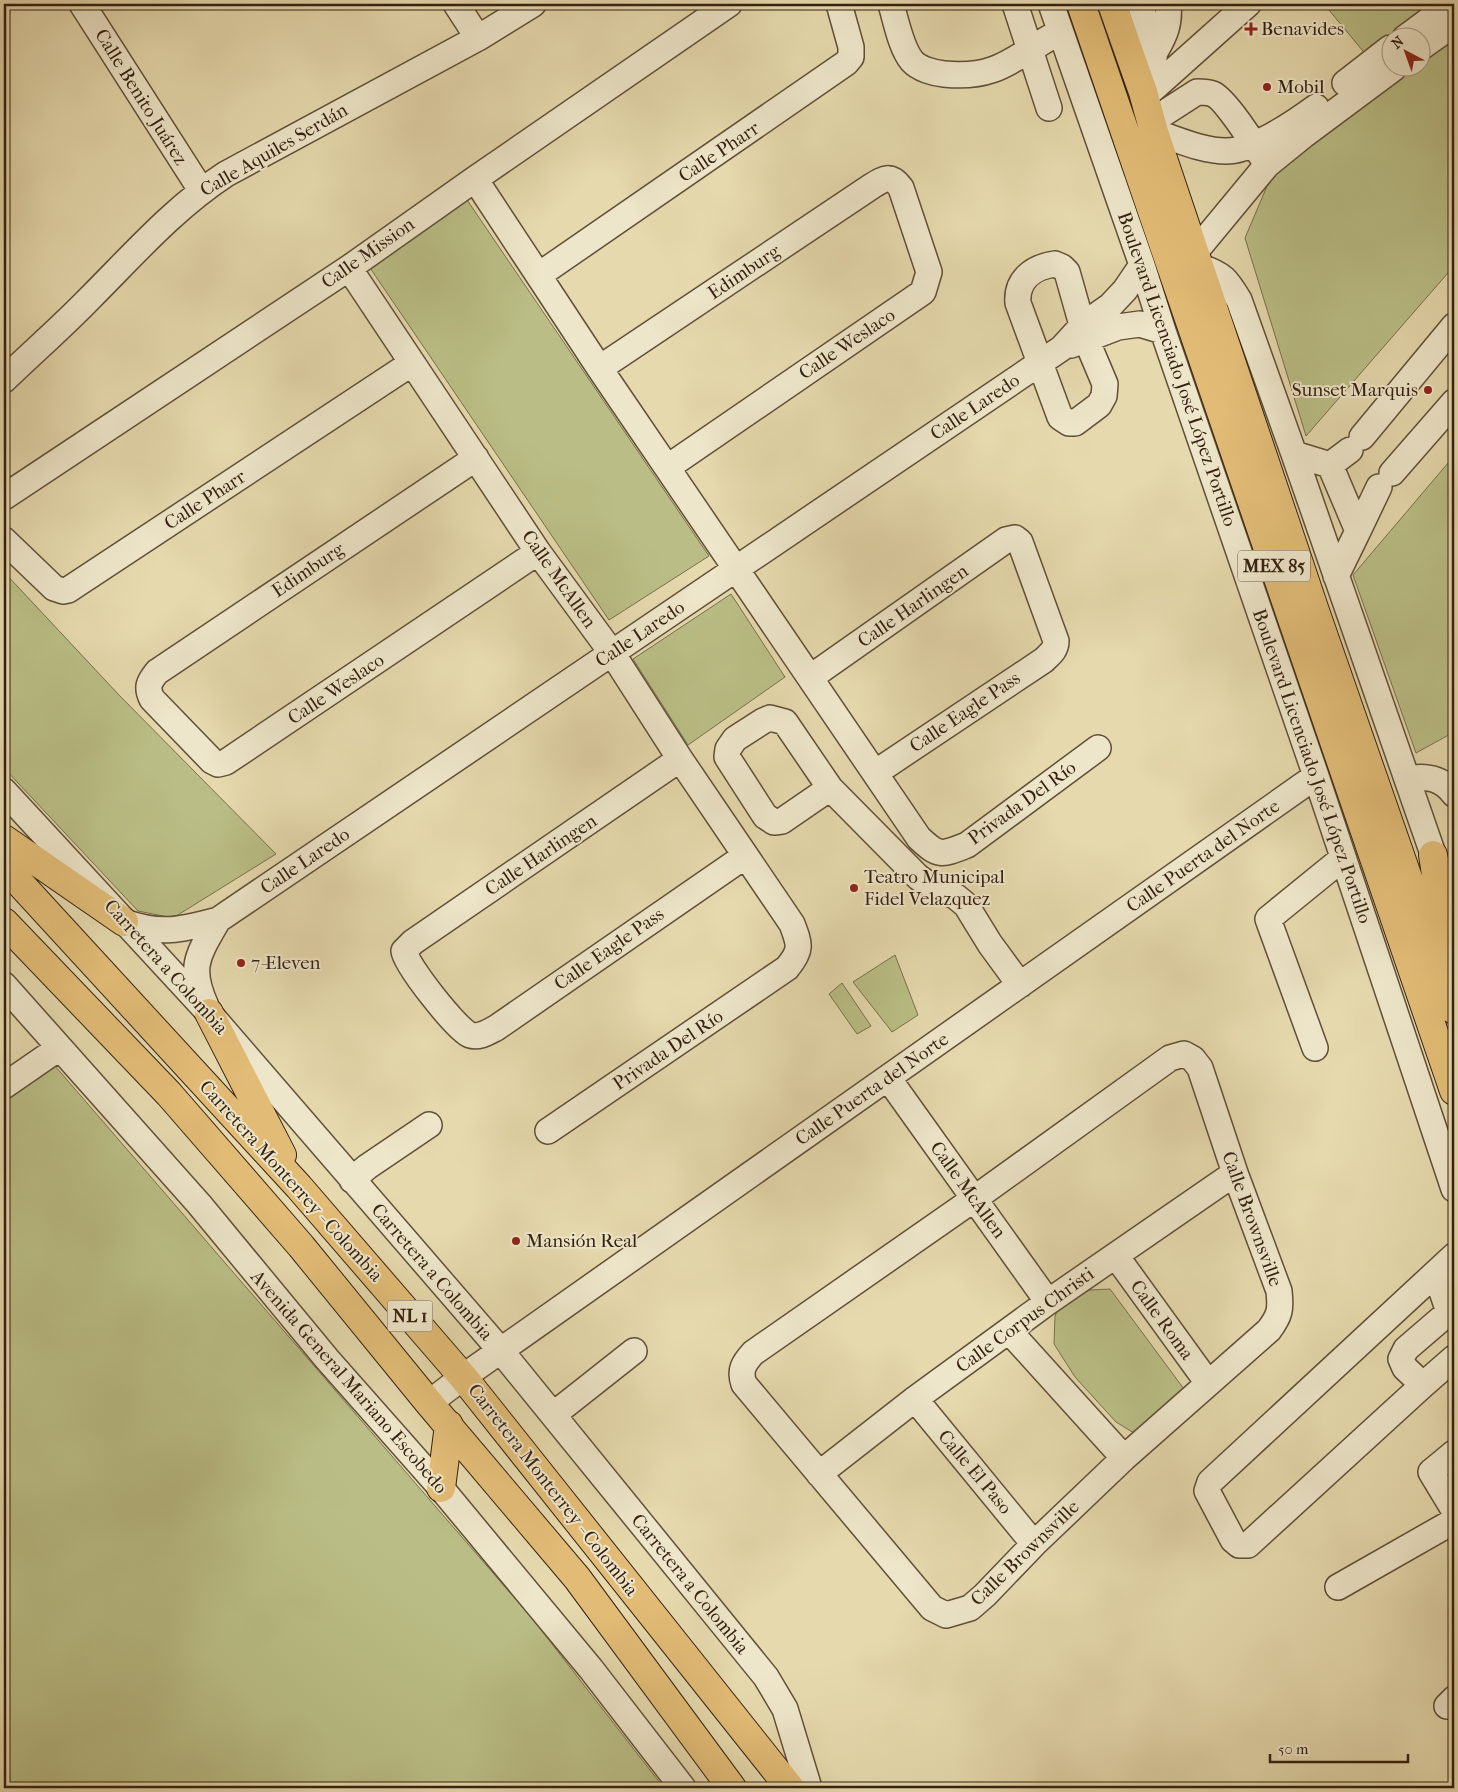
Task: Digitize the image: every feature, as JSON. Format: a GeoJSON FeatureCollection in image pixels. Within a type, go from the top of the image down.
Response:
{"type":"FeatureCollection","features":[{"type":"Feature","properties":{"kind":"main road","name":"Boulevard Licenciado José López Portillo"},"geometry":{"type":"LineString","coordinates":[[1081,4],[1454,1092]]}},
{"type":"Feature","properties":{"kind":"main road","name":"MEX 85"},"geometry":{"type":"LineString","coordinates":[[1112,4],[1315,611],[1454,1010]]}},
{"type":"Feature","properties":{"kind":"main road"},"geometry":{"type":"LineString","coordinates":[[4,838],[124,922]]}},
{"type":"Feature","properties":{"kind":"main road"},"geometry":{"type":"LineString","coordinates":[[1433,855],[1454,1001]]}},
{"type":"Feature","properties":{"kind":"main road","name":"Carretera Monterrey - Colombia"},"geometry":{"type":"LineString","coordinates":[[4,866],[299,1187],[463,1377],[790,1788]]}},
{"type":"Feature","properties":{"kind":"main road","name":"Carretera Monterrey - Colombia"},"geometry":{"type":"LineString","coordinates":[[4,922],[169,1094],[301,1246],[429,1403],[577,1578],[732,1788]]}},
{"type":"Feature","properties":{"kind":"main road"},"geometry":{"type":"LineString","coordinates":[[209,1014],[299,1187]]}},
{"type":"Feature","properties":{"kind":"main road"},"geometry":{"type":"LineString","coordinates":[[441,1488],[449,1425]]}},
{"type":"Feature","properties":{"kind":"street","name":"Calle Benito Juárez"},"geometry":{"type":"LineString","coordinates":[[82,4],[201,190]]}},
{"type":"Feature","properties":{"kind":"street","name":"Calle Aquiles Serdán"},"geometry":{"type":"LineString","coordinates":[[4,380],[86,303],[178,209],[201,190],[226,174],[478,38],[533,4]]}},
{"type":"Feature","properties":{"kind":"street","name":"Calle Mission"},"geometry":{"type":"LineString","coordinates":[[4,497],[349,268],[475,178],[729,4]]}},
{"type":"Feature","properties":{"kind":"street","name":"Calle Pharr"},"geometry":{"type":"LineString","coordinates":[[539,275],[846,63],[851,57],[851,48],[839,4]]}},
{"type":"Feature","properties":{"kind":"street"},"geometry":{"type":"LineString","coordinates":[[891,4],[907,53],[914,63],[937,73],[973,75],[985,73],[1003,67],[1060,32]]}},
{"type":"Feature","properties":{"kind":"street"},"geometry":{"type":"LineString","coordinates":[[1015,4],[1049,108]]}},
{"type":"Feature","properties":{"kind":"street","name":"Boulevard Licenciado José López Portillo"},"geometry":{"type":"LineString","coordinates":[[1051,4],[1316,776],[1454,1189]]}},
{"type":"Feature","properties":{"kind":"street"},"geometry":{"type":"LineString","coordinates":[[1140,4],[1155,52]]}},
{"type":"Feature","properties":{"kind":"street"},"geometry":{"type":"LineString","coordinates":[[1148,111],[1155,52],[1166,30],[1169,17],[1168,4]]}},
{"type":"Feature","properties":{"kind":"street"},"geometry":{"type":"LineString","coordinates":[[1148,111],[1248,4]]}},
{"type":"Feature","properties":{"kind":"street"},"geometry":{"type":"LineString","coordinates":[[1419,28],[1451,4]]}},
{"type":"Feature","properties":{"kind":"street"},"geometry":{"type":"LineString","coordinates":[[462,6],[478,38]]}},
{"type":"Feature","properties":{"kind":"street"},"geometry":{"type":"LineString","coordinates":[[1430,41],[1454,24]]}},
{"type":"Feature","properties":{"kind":"street"},"geometry":{"type":"LineString","coordinates":[[1148,111],[1206,148],[1227,151],[1254,144],[1293,123],[1380,66]]}},
{"type":"Feature","properties":{"kind":"street"},"geometry":{"type":"LineString","coordinates":[[1380,67],[1267,166],[1198,260],[1229,282],[1239,300],[1433,855],[1452,895]]}},
{"type":"Feature","properties":{"kind":"street"},"geometry":{"type":"LineString","coordinates":[[1148,111],[1197,92],[1214,94],[1254,144],[1267,166]]}},
{"type":"Feature","properties":{"kind":"street"},"geometry":{"type":"LineString","coordinates":[[475,178],[600,368],[736,569],[812,677],[875,773]]}},
{"type":"Feature","properties":{"kind":"street","name":"Edimburg"},"geometry":{"type":"LineString","coordinates":[[600,368],[872,186],[890,178]]}},
{"type":"Feature","properties":{"kind":"street","name":"Calle Weslaco"},"geometry":{"type":"LineString","coordinates":[[668,467],[923,292],[929,272],[901,188],[897,182],[890,178]]}},
{"type":"Feature","properties":{"kind":"street"},"geometry":{"type":"LineString","coordinates":[[1055,264],[1067,272],[1085,332],[1105,384],[1104,396],[1099,404],[1075,423],[1069,423],[1060,417],[1040,362],[1018,303],[1017,292],[1023,279],[1046,265],[1055,264]]}},
{"type":"Feature","properties":{"kind":"street","name":"Calle Laredo"},"geometry":{"type":"LineString","coordinates":[[124,922],[142,928],[157,930],[191,928],[218,920],[1085,332],[1125,290],[1142,265]]}},
{"type":"Feature","properties":{"kind":"street","name":"Calle McAllen"},"geometry":{"type":"LineString","coordinates":[[349,268],[538,552],[612,653],[680,760],[792,924],[799,944],[795,959],[787,968]]}},
{"type":"Feature","properties":{"kind":"street","name":"Calle Laredo"},"geometry":{"type":"LineString","coordinates":[[1085,332],[1140,324],[1163,331]]}},
{"type":"Feature","properties":{"kind":"street"},"geometry":{"type":"LineString","coordinates":[[1294,454],[1347,451],[1454,326]]}},
{"type":"Feature","properties":{"kind":"street","name":"Calle Pharr"},"geometry":{"type":"LineString","coordinates":[[4,540],[54,588],[68,590],[412,363]]}},
{"type":"Feature","properties":{"kind":"street"},"geometry":{"type":"LineString","coordinates":[[1336,576],[1385,480],[1454,402]]}},
{"type":"Feature","properties":{"kind":"street"},"geometry":{"type":"LineString","coordinates":[[1347,451],[1358,531]]}},
{"type":"Feature","properties":{"kind":"street","name":"Edimburg"},"geometry":{"type":"LineString","coordinates":[[148,688],[148,684],[156,672],[476,458]]}},
{"type":"Feature","properties":{"kind":"street","name":"Calle Eagle Pass"},"geometry":{"type":"LineString","coordinates":[[875,773],[1044,660],[1054,650],[1056,641],[1022,545],[1016,538]]}},
{"type":"Feature","properties":{"kind":"street","name":"Calle Harlingen"},"geometry":{"type":"LineString","coordinates":[[812,677],[1006,540],[1016,538]]}},
{"type":"Feature","properties":{"kind":"street","name":"Calle Weslaco"},"geometry":{"type":"LineString","coordinates":[[148,688],[156,703],[212,761],[218,764],[226,762],[538,552]]}},
{"type":"Feature","properties":{"kind":"street","name":"Privada Del Río"},"geometry":{"type":"LineString","coordinates":[[875,773],[919,838],[931,850],[940,853],[950,852],[967,844],[1098,748]]}},
{"type":"Feature","properties":{"kind":"street","name":"Calle Harlingen"},"geometry":{"type":"LineString","coordinates":[[471,1035],[450,1018],[409,963],[404,951],[413,942],[680,760]]}},
{"type":"Feature","properties":{"kind":"street","name":"Calle Puerta del Norte"},"geometry":{"type":"LineString","coordinates":[[429,1403],[463,1377],[1316,776]]}},
{"type":"Feature","properties":{"kind":"street"},"geometry":{"type":"LineString","coordinates":[[1407,779],[1426,777],[1436,779],[1454,794]]}},
{"type":"Feature","properties":{"kind":"street"},"geometry":{"type":"LineString","coordinates":[[830,788],[918,877],[955,896],[966,905],[990,944],[1020,986]]}},
{"type":"Feature","properties":{"kind":"street","name":"Carretera a Colombia"},"geometry":{"type":"LineString","coordinates":[[4,791],[209,1014],[501,1351],[766,1677],[785,1709],[809,1788]]}},
{"type":"Feature","properties":{"kind":"street","name":"Calle Eagle Pass"},"geometry":{"type":"LineString","coordinates":[[471,1035],[477,1036],[496,1028],[745,856]]}},
{"type":"Feature","properties":{"kind":"street"},"geometry":{"type":"LineString","coordinates":[[1314,1048],[1268,918],[1343,858]]}},
{"type":"Feature","properties":{"kind":"street","name":"Calle Laredo"},"geometry":{"type":"LineString","coordinates":[[209,1014],[198,990],[196,966],[203,946],[218,920]]}},
{"type":"Feature","properties":{"kind":"street","name":"Privada Del Río"},"geometry":{"type":"LineString","coordinates":[[548,1132],[787,968]]}},
{"type":"Feature","properties":{"kind":"street","name":"Avenida General Mariano Escobedo"},"geometry":{"type":"LineString","coordinates":[[4,985],[199,1204],[328,1359],[441,1488],[592,1669],[683,1788]]}},
{"type":"Feature","properties":{"kind":"street"},"geometry":{"type":"LineString","coordinates":[[4,1086],[59,1048]]}},
{"type":"Feature","properties":{"kind":"street","name":"Calle Brownsville"},"geometry":{"type":"LineString","coordinates":[[1184,1054],[1193,1059],[1200,1068],[1235,1173],[1279,1291],[1281,1307],[1278,1318],[1269,1330],[1124,1458],[970,1608],[946,1615],[932,1608],[744,1384],[741,1376],[745,1362],[753,1353],[974,1199],[1170,1058],[1184,1054]]}},
{"type":"Feature","properties":{"kind":"street","name":"Calle McAllen"},"geometry":{"type":"LineString","coordinates":[[888,1078],[1048,1302]]}},
{"type":"Feature","properties":{"kind":"street"},"geometry":{"type":"LineString","coordinates":[[352,1180],[366,1167],[429,1125]]}},
{"type":"Feature","properties":{"kind":"street","name":"Calle Corpus Christi"},"geometry":{"type":"LineString","coordinates":[[819,1474],[915,1400],[1048,1302],[1235,1173]]}},
{"type":"Feature","properties":{"kind":"street","name":"Calle Roma"},"geometry":{"type":"LineString","coordinates":[[1116,1256],[1208,1383]]}},
{"type":"Feature","properties":{"kind":"street"},"geometry":{"type":"LineString","coordinates":[[1454,1256],[1210,1482],[1207,1491],[1233,1540],[1239,1545],[1248,1545],[1454,1358]]}},
{"type":"Feature","properties":{"kind":"street"},"geometry":{"type":"LineString","coordinates":[[1424,1385],[1405,1368],[1401,1359],[1406,1350],[1449,1312],[1436,1274]]}},
{"type":"Feature","properties":{"kind":"street"},"geometry":{"type":"LineString","coordinates":[[1009,1331],[1124,1458]]}},
{"type":"Feature","properties":{"kind":"street"},"geometry":{"type":"LineString","coordinates":[[553,1415],[634,1351]]}},
{"type":"Feature","properties":{"kind":"street","name":"Calle El Paso"},"geometry":{"type":"LineString","coordinates":[[915,1400],[1034,1544]]}},
{"type":"Feature","properties":{"kind":"street"},"geometry":{"type":"LineString","coordinates":[[1454,1453],[1431,1472],[1454,1510]]}},
{"type":"Feature","properties":{"kind":"street"},"geometry":{"type":"LineString","coordinates":[[1338,1587],[1454,1521]]}},
{"type":"Feature","properties":{"kind":"green space"},"geometry":{"type":"Polygon","coordinates":[[[1324,4],[1454,4],[1454,266],[1306,436],[1245,238],[1273,172],[1391,85],[1385,78],[1430,78],[1430,28],[1380,28],[1380,72],[1324,4]]]}},
{"type":"Feature","properties":{"kind":"green space"},"geometry":{"type":"Polygon","coordinates":[[[463,194],[709,556],[609,620],[366,262],[463,194]]]}},
{"type":"Feature","properties":{"kind":"green space"},"geometry":{"type":"Polygon","coordinates":[[[1454,456],[1454,732],[1416,753],[1353,575],[1454,456]]]}},
{"type":"Feature","properties":{"kind":"green space"},"geometry":{"type":"Polygon","coordinates":[[[4,572],[119,695],[276,854],[173,918],[138,911],[4,768],[4,572]]]}},
{"type":"Feature","properties":{"kind":"green space"},"geometry":{"type":"Polygon","coordinates":[[[731,594],[785,677],[688,745],[633,659],[731,594]]]}},
{"type":"Feature","properties":{"kind":"green space"},"geometry":{"type":"Polygon","coordinates":[[[895,955],[918,1015],[892,1032],[853,982],[895,955]]]}},
{"type":"Feature","properties":{"kind":"green space"},"geometry":{"type":"Polygon","coordinates":[[[842,983],[871,1026],[857,1034],[829,994],[842,983]]]}},
{"type":"Feature","properties":{"kind":"green space"},"geometry":{"type":"Polygon","coordinates":[[[55,1066],[531,1617],[664,1788],[4,1788],[4,1101],[55,1066]]]}},
{"type":"Feature","properties":{"kind":"green space"},"geometry":{"type":"Polygon","coordinates":[[[1110,1289],[1184,1389],[1134,1433],[1116,1422],[1075,1377],[1054,1344],[1055,1316],[1061,1303],[1090,1290],[1110,1289]]]}},
{"type":"Feature","properties":{"kind":"place","name":"Benavides"},"geometry":{"type":"Point","coordinates":[1251,29]}},
{"type":"Feature","properties":{"kind":"place","name":"Mobil"},"geometry":{"type":"Point","coordinates":[1267,87]}},
{"type":"Feature","properties":{"kind":"place","name":"Sunset Marquis"},"geometry":{"type":"Point","coordinates":[1428,390]}},
{"type":"Feature","properties":{"kind":"place","name":"Teatro Municipal Fidel Velazquez"},"geometry":{"type":"Point","coordinates":[854,888]}},
{"type":"Feature","properties":{"kind":"place","name":"7-Eleven"},"geometry":{"type":"Point","coordinates":[241,963]}},
{"type":"Feature","properties":{"kind":"place","name":"Mansión Real"},"geometry":{"type":"Point","coordinates":[516,1241]}}]}
